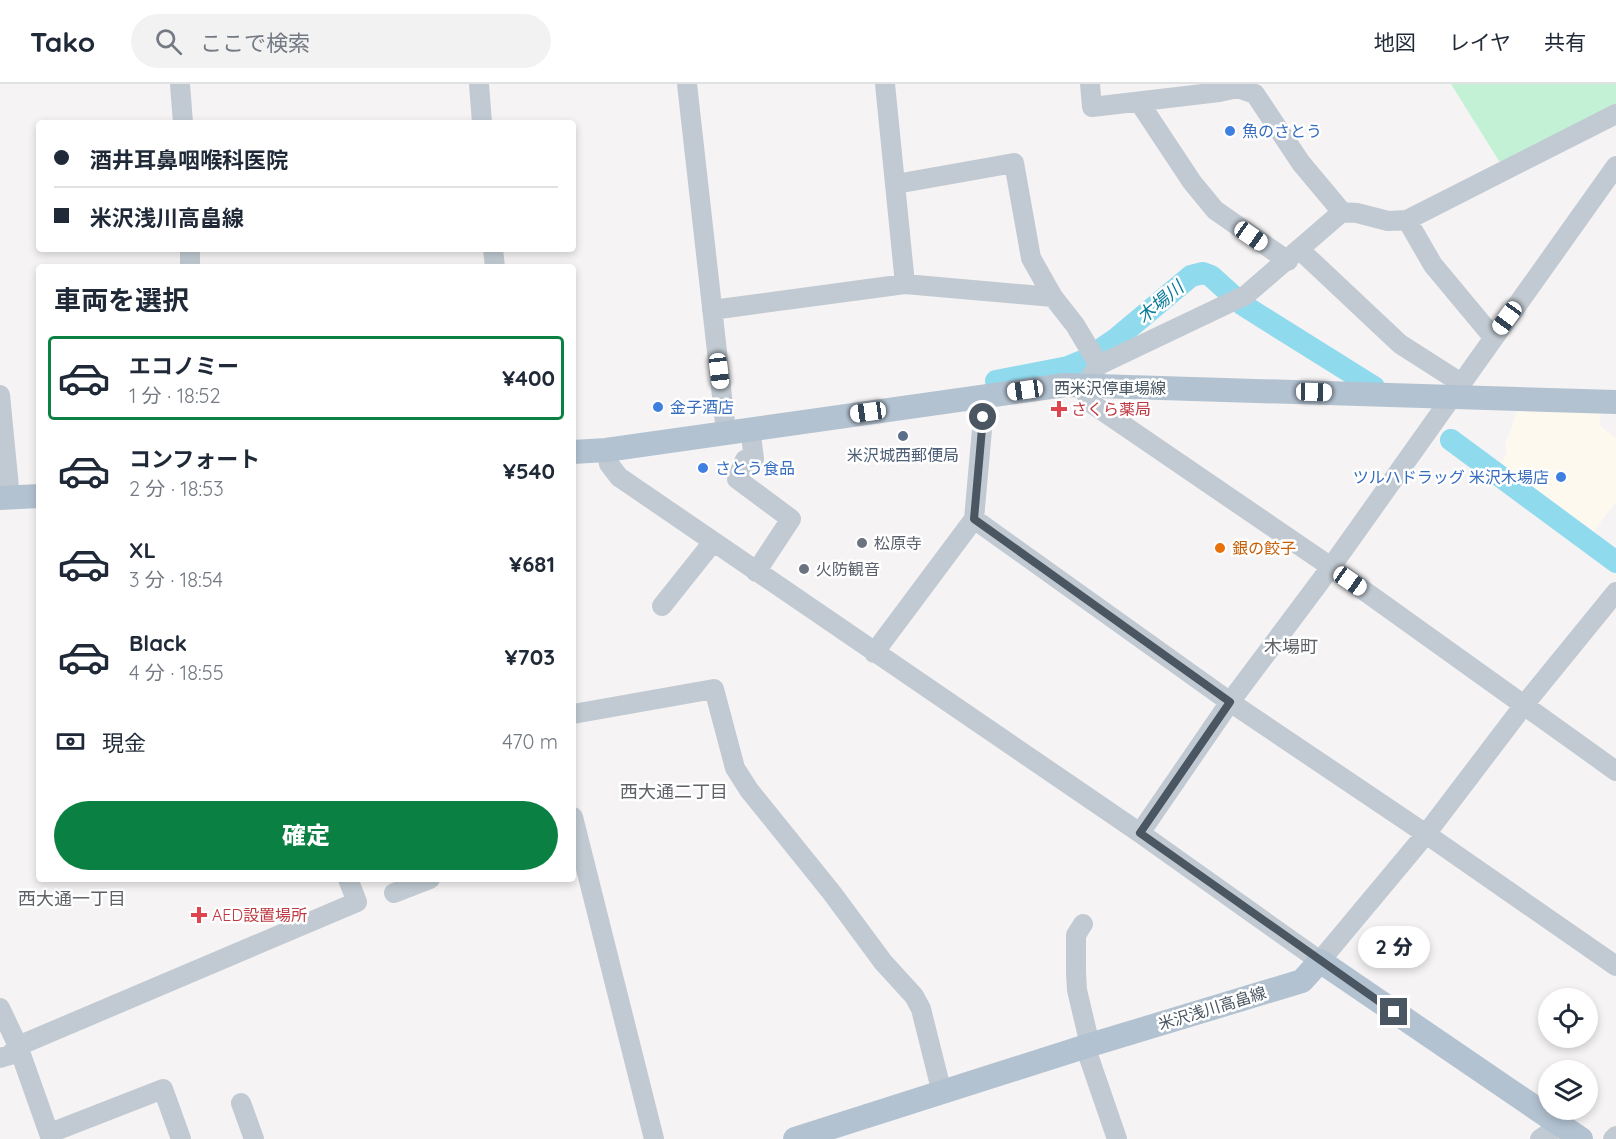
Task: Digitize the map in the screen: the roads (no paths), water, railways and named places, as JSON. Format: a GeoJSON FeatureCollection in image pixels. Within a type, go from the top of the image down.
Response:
{"type":"FeatureCollection","features":[{"type":"Feature","properties":{"kind":"main road","name":"西米沢停車場線"},"geometry":{"type":"LineString","coordinates":[[576,452],[606,450],[1065,385],[1456,389],[1616,402]]}},
{"type":"Feature","properties":{"kind":"main road"},"geometry":{"type":"LineString","coordinates":[[5,498],[36,496]]}},
{"type":"Feature","properties":{"kind":"main road"},"geometry":{"type":"LineString","coordinates":[[1320,961],[1581,1139]]}},
{"type":"Feature","properties":{"kind":"main road","name":"米沢浅川高畠線"},"geometry":{"type":"LineString","coordinates":[[795,1139],[1302,981],[1320,961]]}},
{"type":"Feature","properties":{"kind":"street"},"geometry":{"type":"LineString","coordinates":[[180,84],[183,120]]}},
{"type":"Feature","properties":{"kind":"street"},"geometry":{"type":"LineString","coordinates":[[479,84],[482,120]]}},
{"type":"Feature","properties":{"kind":"street"},"geometry":{"type":"LineString","coordinates":[[687,84],[726,432]]}},
{"type":"Feature","properties":{"kind":"street"},"geometry":{"type":"LineString","coordinates":[[885,84],[905,284]]}},
{"type":"Feature","properties":{"kind":"street"},"geometry":{"type":"LineString","coordinates":[[1090,84],[1092,107],[1219,92],[1240,86],[1255,94],[1301,163],[1342,212],[1357,213],[1388,221],[1407,219],[1616,114]]}},
{"type":"Feature","properties":{"kind":"street"},"geometry":{"type":"LineString","coordinates":[[1139,102],[1192,182],[1215,210],[1294,256],[1456,389]]}},
{"type":"Feature","properties":{"kind":"street"},"geometry":{"type":"LineString","coordinates":[[896,184],[1014,163],[1031,258],[1053,297],[1075,325],[1099,364]]}},
{"type":"Feature","properties":{"kind":"street"},"geometry":{"type":"LineString","coordinates":[[1140,833],[1230,702],[1331,567],[1616,166]]}},
{"type":"Feature","properties":{"kind":"street"},"geometry":{"type":"LineString","coordinates":[[1342,212],[1294,256],[1246,295],[1099,364],[1085,385],[1088,401],[1331,567],[1616,771]]}},
{"type":"Feature","properties":{"kind":"street"},"geometry":{"type":"LineString","coordinates":[[1407,219],[1433,265],[1493,337]]}},
{"type":"Feature","properties":{"kind":"street"},"geometry":{"type":"LineString","coordinates":[[712,310],[905,284],[1053,297]]}},
{"type":"Feature","properties":{"kind":"street"},"geometry":{"type":"LineString","coordinates":[[0,395],[5,498]]}},
{"type":"Feature","properties":{"kind":"street"},"geometry":{"type":"LineString","coordinates":[[874,652],[974,519],[985,396]]}},
{"type":"Feature","properties":{"kind":"street"},"geometry":{"type":"LineString","coordinates":[[750,428],[754,459],[745,459],[737,479],[791,519],[756,572]]}},
{"type":"Feature","properties":{"kind":"street"},"geometry":{"type":"LineString","coordinates":[[606,450],[609,464],[619,477],[1140,833],[1320,961],[1426,834],[1524,705],[1616,592]]}},
{"type":"Feature","properties":{"kind":"street"},"geometry":{"type":"LineString","coordinates":[[974,519],[1230,702],[1616,966]]}},
{"type":"Feature","properties":{"kind":"street"},"geometry":{"type":"LineString","coordinates":[[662,606],[713,542]]}},
{"type":"Feature","properties":{"kind":"street"},"geometry":{"type":"LineString","coordinates":[[576,713],[714,689],[735,768],[749,790],[832,893],[883,962],[914,996],[921,1009],[942,1093]]}},
{"type":"Feature","properties":{"kind":"street"},"geometry":{"type":"LineString","coordinates":[[576,834],[654,1139]]}},
{"type":"Feature","properties":{"kind":"street"},"geometry":{"type":"LineString","coordinates":[[0,1058],[10,1055],[18,1046],[357,902],[349,882]]}},
{"type":"Feature","properties":{"kind":"street"},"geometry":{"type":"LineString","coordinates":[[394,892],[421,882]]}},
{"type":"Feature","properties":{"kind":"street"},"geometry":{"type":"LineString","coordinates":[[1083,924],[1076,935],[1077,990],[1088,1046],[1117,1139]]}},
{"type":"Feature","properties":{"kind":"street"},"geometry":{"type":"LineString","coordinates":[[0,1008],[18,1046],[51,1136],[163,1089],[180,1139]]}},
{"type":"Feature","properties":{"kind":"street"},"geometry":{"type":"LineString","coordinates":[[242,1103],[254,1139]]}},
{"type":"Feature","properties":{"kind":"street"},"geometry":{"type":"LineString","coordinates":[[1540,1139],[1561,1125]]}},
{"type":"Feature","properties":{"kind":"waterway","name":"木場川"},"geometry":{"type":"LineString","coordinates":[[996,381],[1068,367],[1085,360],[1117,338],[1191,276],[1203,273],[1211,276],[1243,305],[1374,387]]}},
{"type":"Feature","properties":{"kind":"waterway","name":"木場川"},"geometry":{"type":"LineString","coordinates":[[1451,440],[1616,562]]}},
{"type":"Feature","properties":{"kind":"place","name":"魚のさとう"},"geometry":{"type":"Point","coordinates":[1230,131]}},
{"type":"Feature","properties":{"kind":"place","name":"金子酒店"},"geometry":{"type":"Point","coordinates":[658,407]}},
{"type":"Feature","properties":{"kind":"place","name":"さくら薬局"},"geometry":{"type":"Point","coordinates":[1059,409]}},
{"type":"Feature","properties":{"kind":"place","name":"米沢城西郵便局"},"geometry":{"type":"Point","coordinates":[903,436]}},
{"type":"Feature","properties":{"kind":"place","name":"さとう食品"},"geometry":{"type":"Point","coordinates":[703,468]}},
{"type":"Feature","properties":{"kind":"place","name":"ツルハドラッグ 米沢木場店"},"geometry":{"type":"Point","coordinates":[1561,477]}},
{"type":"Feature","properties":{"kind":"place","name":"松原寺"},"geometry":{"type":"Point","coordinates":[862,543]}},
{"type":"Feature","properties":{"kind":"place","name":"銀の餃子"},"geometry":{"type":"Point","coordinates":[1220,548]}},
{"type":"Feature","properties":{"kind":"place","name":"火防観音"},"geometry":{"type":"Point","coordinates":[804,569]}},
{"type":"Feature","properties":{"kind":"place","name":"AED設置場所"},"geometry":{"type":"Point","coordinates":[199,915]}},
{"type":"Feature","properties":{"kind":"district","name":"木場町"},"geometry":{"type":"Point","coordinates":[1291,646]}},
{"type":"Feature","properties":{"kind":"district","name":"西大通二丁目"},"geometry":{"type":"Point","coordinates":[674,791]}},
{"type":"Feature","properties":{"kind":"district","name":"西大通一丁目"},"geometry":{"type":"Point","coordinates":[72,898]}}]}
